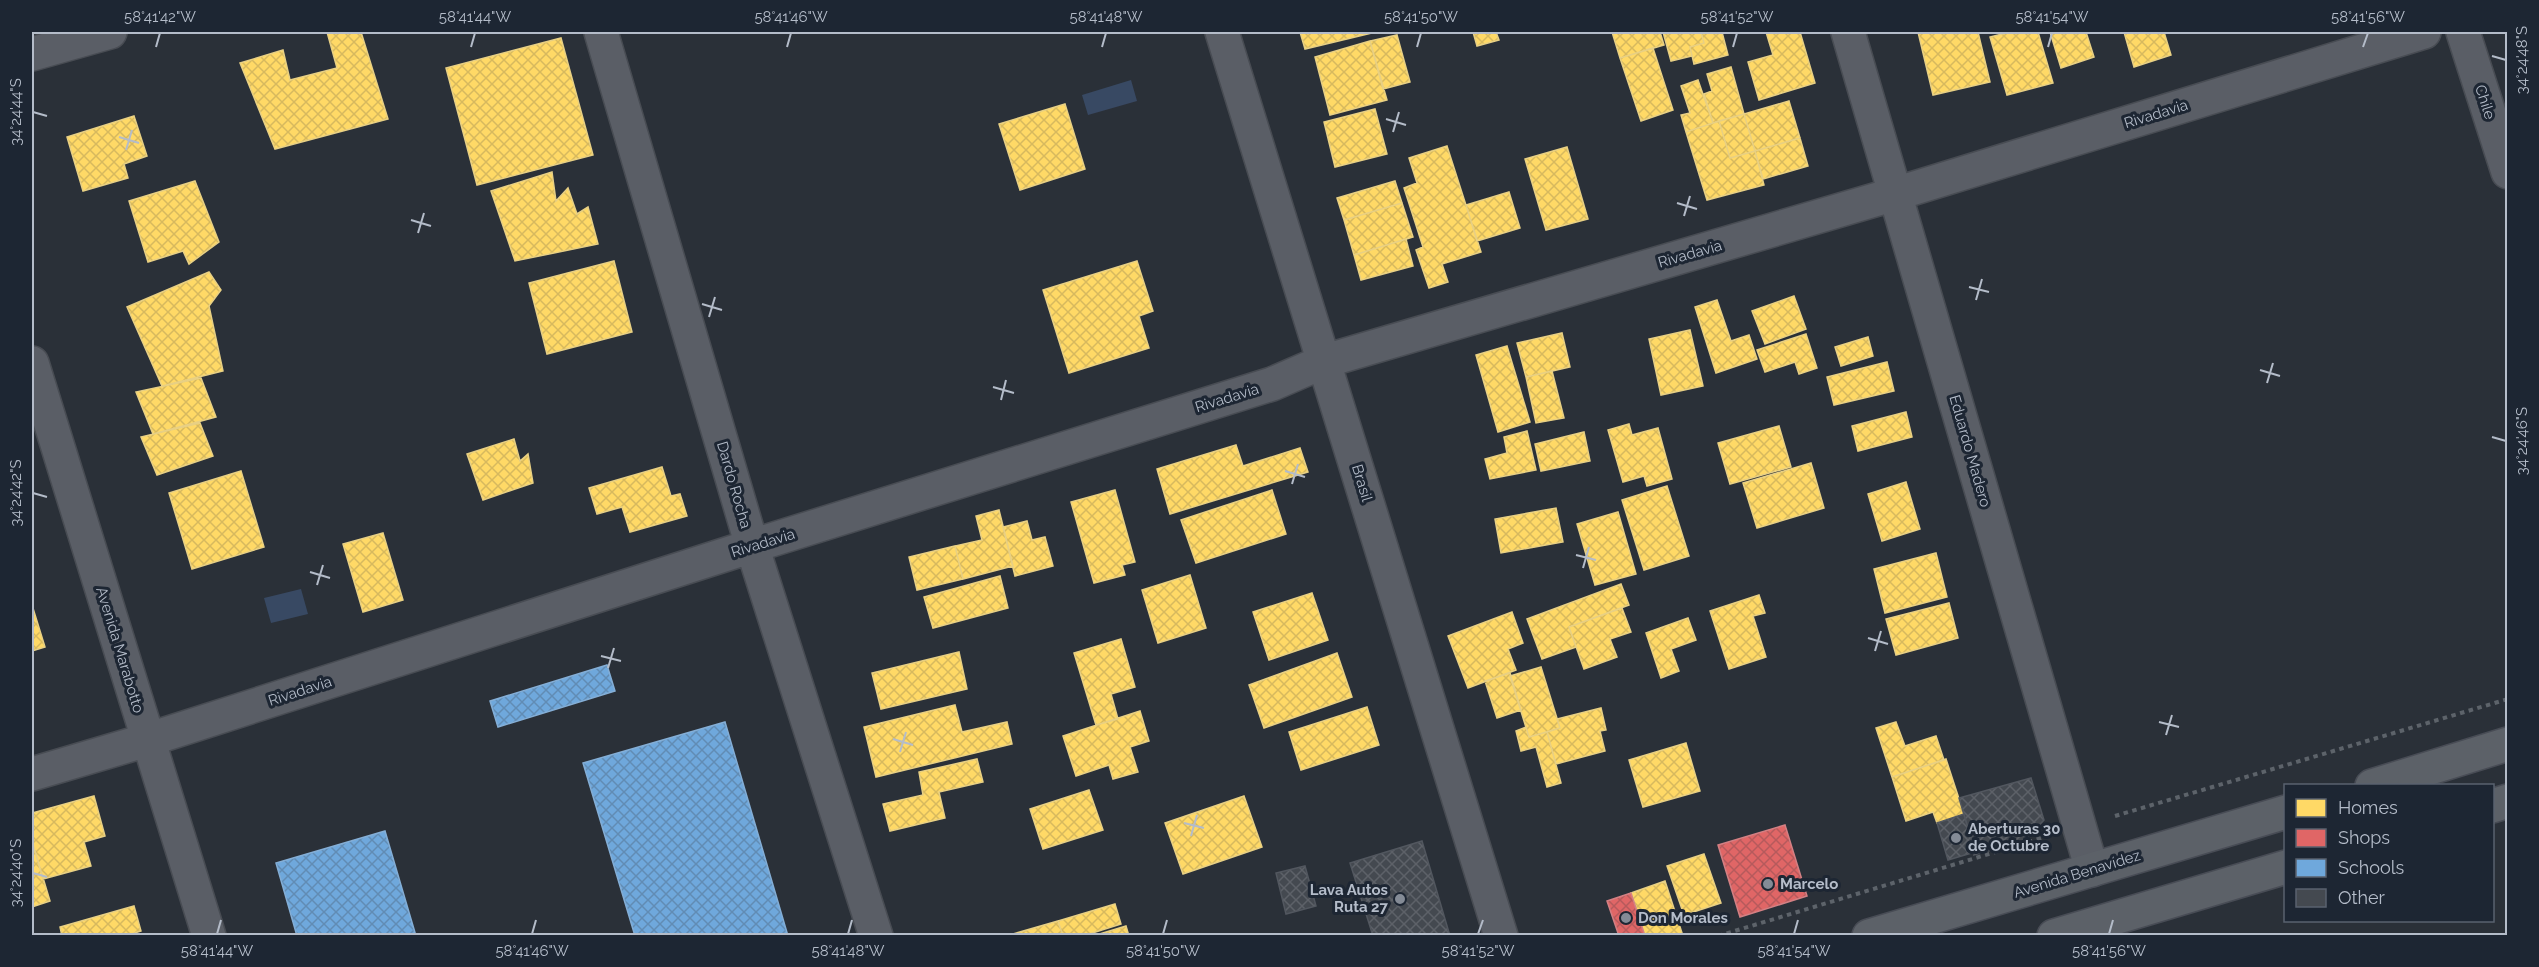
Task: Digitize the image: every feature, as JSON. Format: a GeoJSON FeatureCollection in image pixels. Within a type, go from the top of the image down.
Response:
{"type":"FeatureCollection","features":[{"type":"Feature","properties":{"kind":"main road"},"geometry":{"type":"LineString","coordinates":[[2378,784],[2508,744]]}},
{"type":"Feature","properties":{"kind":"main road","name":"Avenida Benavídez"},"geometry":{"type":"LineString","coordinates":[[1869,936],[2284,813]]}},
{"type":"Feature","properties":{"kind":"main road"},"geometry":{"type":"LineString","coordinates":[[2054,936],[2284,868]]}},
{"type":"Feature","properties":{"kind":"street"},"geometry":{"type":"LineString","coordinates":[[32,54],[110,32]]}},
{"type":"Feature","properties":{"kind":"street","name":"Dardo Rocha"},"geometry":{"type":"LineString","coordinates":[[601,32],[753,546],[876,936]]}},
{"type":"Feature","properties":{"kind":"street","name":"Brasil"},"geometry":{"type":"LineString","coordinates":[[1222,32],[1501,936]]}},
{"type":"Feature","properties":{"kind":"street","name":"Eduardo Madero"},"geometry":{"type":"LineString","coordinates":[[1848,32],[2092,870]]}},
{"type":"Feature","properties":{"kind":"street","name":"Rivadavia"},"geometry":{"type":"LineString","coordinates":[[32,774],[147,740],[753,546],[1272,384],[1325,361],[1895,194],[2424,32]]}},
{"type":"Feature","properties":{"kind":"street","name":"Chile"},"geometry":{"type":"LineString","coordinates":[[2463,32],[2508,172]]}},
{"type":"Feature","properties":{"kind":"street","name":"Avenida Marabotto"},"geometry":{"type":"LineString","coordinates":[[32,363],[209,936]]}},
{"type":"Feature","properties":{"kind":"water"},"geometry":{"type":"Polygon","coordinates":[[[1131,80],[1137,101],[1088,115],[1082,95],[1131,80]]]}},
{"type":"Feature","properties":{"kind":"water"},"geometry":{"type":"Polygon","coordinates":[[[301,589],[308,614],[271,623],[264,598],[301,589]]]}},
{"type":"Feature","properties":{"kind":"building: Homes"},"geometry":{"type":"Polygon","coordinates":[[[327,32],[361,32],[388,119],[275,149],[240,63],[283,50],[290,80],[337,68],[327,32]]]}},
{"type":"Feature","properties":{"kind":"building: Homes"},"geometry":{"type":"Polygon","coordinates":[[[1300,32],[1376,32],[1305,49],[1300,32]]]}},
{"type":"Feature","properties":{"kind":"building: Homes"},"geometry":{"type":"Polygon","coordinates":[[[1473,32],[1496,32],[1499,40],[1477,46],[1473,32]]]}},
{"type":"Feature","properties":{"kind":"building: Homes"},"geometry":{"type":"Polygon","coordinates":[[[1612,32],[1660,32],[1664,45],[1620,58],[1612,32]]]}},
{"type":"Feature","properties":{"kind":"building: Homes"},"geometry":{"type":"Polygon","coordinates":[[[1663,32],[1701,32],[1704,43],[1690,47],[1692,56],[1671,61],[1663,32]]]}},
{"type":"Feature","properties":{"kind":"building: Homes"},"geometry":{"type":"Polygon","coordinates":[[[1701,32],[1722,32],[1728,55],[1694,64],[1690,47],[1704,43],[1701,32]]]}},
{"type":"Feature","properties":{"kind":"building: Homes"},"geometry":{"type":"Polygon","coordinates":[[[1766,32],[1800,32],[1815,83],[1759,100],[1748,62],[1773,55],[1766,32]]]}},
{"type":"Feature","properties":{"kind":"building: Homes"},"geometry":{"type":"Polygon","coordinates":[[[1918,32],[1978,32],[1990,82],[1933,95],[1918,32]]]}},
{"type":"Feature","properties":{"kind":"building: Homes"},"geometry":{"type":"Polygon","coordinates":[[[2010,32],[2038,32],[2053,83],[2007,95],[1990,37],[2010,32]]]}},
{"type":"Feature","properties":{"kind":"building: Homes"},"geometry":{"type":"Polygon","coordinates":[[[2050,32],[2086,32],[2094,57],[2061,68],[2050,32]]]}},
{"type":"Feature","properties":{"kind":"building: Homes"},"geometry":{"type":"Polygon","coordinates":[[[2124,32],[2164,32],[2171,55],[2134,67],[2124,32]]]}},
{"type":"Feature","properties":{"kind":"building: Homes"},"geometry":{"type":"Polygon","coordinates":[[[1397,35],[1410,82],[1383,89],[1370,41],[1397,35]]]}},
{"type":"Feature","properties":{"kind":"building: Homes"},"geometry":{"type":"Polygon","coordinates":[[[561,38],[593,155],[477,185],[446,68],[561,38]]]}},
{"type":"Feature","properties":{"kind":"building: Homes"},"geometry":{"type":"Polygon","coordinates":[[[1370,41],[1387,100],[1330,115],[1315,57],[1370,41]]]}},
{"type":"Feature","properties":{"kind":"building: Homes"},"geometry":{"type":"Polygon","coordinates":[[[1653,48],[1673,110],[1641,121],[1620,58],[1653,48]]]}},
{"type":"Feature","properties":{"kind":"building: Homes"},"geometry":{"type":"Polygon","coordinates":[[[1731,67],[1744,114],[1713,123],[1704,94],[1712,91],[1707,74],[1731,67]]]}},
{"type":"Feature","properties":{"kind":"building: Homes"},"geometry":{"type":"Polygon","coordinates":[[[1698,80],[1713,123],[1686,132],[1681,115],[1690,113],[1681,86],[1698,80]]]}},
{"type":"Feature","properties":{"kind":"building: Homes"},"geometry":{"type":"Polygon","coordinates":[[[1789,101],[1800,138],[1755,151],[1744,114],[1789,101]]]}},
{"type":"Feature","properties":{"kind":"building: Homes"},"geometry":{"type":"Polygon","coordinates":[[[1065,104],[1085,169],[1020,190],[999,124],[1065,104]]]}},
{"type":"Feature","properties":{"kind":"building: Homes"},"geometry":{"type":"Polygon","coordinates":[[[1375,109],[1387,154],[1335,167],[1324,122],[1375,109]]]}},
{"type":"Feature","properties":{"kind":"building: Homes"},"geometry":{"type":"Polygon","coordinates":[[[1744,114],[1755,151],[1730,158],[1719,121],[1744,114]]]}},
{"type":"Feature","properties":{"kind":"building: Homes"},"geometry":{"type":"Polygon","coordinates":[[[134,116],[147,156],[124,164],[128,178],[83,191],[67,137],[134,116]]]}},
{"type":"Feature","properties":{"kind":"building: Homes"},"geometry":{"type":"Polygon","coordinates":[[[1719,121],[1730,158],[1755,151],[1764,185],[1707,200],[1686,132],[1719,121]]]}},
{"type":"Feature","properties":{"kind":"building: Homes"},"geometry":{"type":"Polygon","coordinates":[[[1800,138],[1808,166],[1763,179],[1755,151],[1800,138]]]}},
{"type":"Feature","properties":{"kind":"building: Homes"},"geometry":{"type":"Polygon","coordinates":[[[1447,146],[1481,252],[1442,264],[1448,282],[1429,288],[1416,250],[1423,247],[1404,188],[1417,183],[1409,158],[1447,146]]]}},
{"type":"Feature","properties":{"kind":"building: Homes"},"geometry":{"type":"Polygon","coordinates":[[[1567,147],[1588,219],[1546,230],[1525,159],[1567,147]]]}},
{"type":"Feature","properties":{"kind":"building: Homes"},"geometry":{"type":"Polygon","coordinates":[[[552,172],[556,201],[568,188],[577,214],[588,207],[598,244],[515,261],[491,191],[552,172]]]}},
{"type":"Feature","properties":{"kind":"building: Homes"},"geometry":{"type":"Polygon","coordinates":[[[195,181],[219,242],[189,264],[183,251],[148,262],[129,201],[195,181]]]}},
{"type":"Feature","properties":{"kind":"building: Homes"},"geometry":{"type":"Polygon","coordinates":[[[1395,181],[1402,203],[1344,220],[1337,198],[1395,181]]]}},
{"type":"Feature","properties":{"kind":"building: Homes"},"geometry":{"type":"Polygon","coordinates":[[[1509,192],[1520,228],[1477,241],[1466,205],[1509,192]]]}},
{"type":"Feature","properties":{"kind":"building: Homes"},"geometry":{"type":"Polygon","coordinates":[[[1402,203],[1413,237],[1354,255],[1344,220],[1402,203]]]}},
{"type":"Feature","properties":{"kind":"building: Homes"},"geometry":{"type":"Polygon","coordinates":[[[1406,239],[1413,266],[1361,280],[1354,255],[1406,239]]]}},
{"type":"Feature","properties":{"kind":"building: Homes"},"geometry":{"type":"Polygon","coordinates":[[[614,261],[632,332],[547,354],[529,283],[614,261]]]}},
{"type":"Feature","properties":{"kind":"building: Homes"},"geometry":{"type":"Polygon","coordinates":[[[1137,261],[1153,311],[1139,316],[1149,348],[1069,373],[1043,290],[1137,261]]]}},
{"type":"Feature","properties":{"kind":"building: Homes"},"geometry":{"type":"Polygon","coordinates":[[[209,272],[221,290],[209,306],[223,371],[162,386],[127,307],[209,272]]]}},
{"type":"Feature","properties":{"kind":"building: Homes"},"geometry":{"type":"Polygon","coordinates":[[[1794,296],[1806,329],[1765,344],[1752,311],[1794,296]]]}},
{"type":"Feature","properties":{"kind":"building: Homes"},"geometry":{"type":"Polygon","coordinates":[[[1717,300],[1731,341],[1749,335],[1757,359],[1716,373],[1695,307],[1717,300]]]}},
{"type":"Feature","properties":{"kind":"building: Homes"},"geometry":{"type":"Polygon","coordinates":[[[1690,330],[1703,386],[1661,395],[1649,339],[1690,330]]]}},
{"type":"Feature","properties":{"kind":"building: Homes"},"geometry":{"type":"Polygon","coordinates":[[[1562,333],[1570,367],[1526,377],[1517,343],[1562,333]]]}},
{"type":"Feature","properties":{"kind":"building: Homes"},"geometry":{"type":"Polygon","coordinates":[[[1806,334],[1817,368],[1799,374],[1795,362],[1765,372],[1757,350],[1806,334]]]}},
{"type":"Feature","properties":{"kind":"building: Homes"},"geometry":{"type":"Polygon","coordinates":[[[1868,337],[1873,356],[1841,366],[1835,347],[1868,337]]]}},
{"type":"Feature","properties":{"kind":"building: Homes"},"geometry":{"type":"Polygon","coordinates":[[[1507,346],[1530,422],[1498,432],[1476,355],[1507,346]]]}},
{"type":"Feature","properties":{"kind":"building: Homes"},"geometry":{"type":"Polygon","coordinates":[[[1887,362],[1894,391],[1834,405],[1827,377],[1887,362]]]}},
{"type":"Feature","properties":{"kind":"building: Homes"},"geometry":{"type":"Polygon","coordinates":[[[1552,371],[1564,418],[1536,423],[1526,377],[1552,371]]]}},
{"type":"Feature","properties":{"kind":"building: Homes"},"geometry":{"type":"Polygon","coordinates":[[[201,378],[216,417],[153,434],[136,392],[201,378]]]}},
{"type":"Feature","properties":{"kind":"building: Homes"},"geometry":{"type":"Polygon","coordinates":[[[1906,412],[1912,437],[1858,451],[1852,426],[1906,412]]]}},
{"type":"Feature","properties":{"kind":"building: Homes"},"geometry":{"type":"Polygon","coordinates":[[[200,423],[213,456],[157,475],[141,437],[200,423]]]}},
{"type":"Feature","properties":{"kind":"building: Homes"},"geometry":{"type":"Polygon","coordinates":[[[1629,424],[1632,435],[1658,428],[1672,479],[1647,486],[1644,476],[1623,482],[1608,430],[1629,424]]]}},
{"type":"Feature","properties":{"kind":"building: Homes"},"geometry":{"type":"Polygon","coordinates":[[[1779,426],[1791,467],[1730,484],[1718,443],[1779,426]]]}},
{"type":"Feature","properties":{"kind":"building: Homes"},"geometry":{"type":"Polygon","coordinates":[[[1527,431],[1536,470],[1490,479],[1485,459],[1507,453],[1504,437],[1527,431]]]}},
{"type":"Feature","properties":{"kind":"building: Homes"},"geometry":{"type":"Polygon","coordinates":[[[1584,432],[1590,461],[1541,471],[1535,444],[1584,432]]]}},
{"type":"Feature","properties":{"kind":"building: Homes"},"geometry":{"type":"Polygon","coordinates":[[[514,439],[520,461],[528,454],[533,483],[483,500],[467,454],[514,439]]]}},
{"type":"Feature","properties":{"kind":"building: Homes"},"geometry":{"type":"Polygon","coordinates":[[[1236,445],[1243,466],[1300,448],[1308,472],[1170,514],[1157,469],[1236,445]]]}},
{"type":"Feature","properties":{"kind":"building: Homes"},"geometry":{"type":"Polygon","coordinates":[[[1811,463],[1824,508],[1757,528],[1743,483],[1811,463]]]}},
{"type":"Feature","properties":{"kind":"building: Homes"},"geometry":{"type":"Polygon","coordinates":[[[662,467],[671,496],[680,494],[687,516],[630,532],[622,507],[597,514],[589,488],[662,467]]]}},
{"type":"Feature","properties":{"kind":"building: Homes"},"geometry":{"type":"Polygon","coordinates":[[[241,471],[264,547],[192,569],[169,493],[241,471]]]}},
{"type":"Feature","properties":{"kind":"building: Homes"},"geometry":{"type":"Polygon","coordinates":[[[1906,482],[1920,529],[1882,541],[1868,494],[1906,482]]]}},
{"type":"Feature","properties":{"kind":"building: Homes"},"geometry":{"type":"Polygon","coordinates":[[[1667,486],[1689,556],[1644,570],[1622,500],[1667,486]]]}},
{"type":"Feature","properties":{"kind":"building: Homes"},"geometry":{"type":"Polygon","coordinates":[[[1115,490],[1135,562],[1122,565],[1125,575],[1094,583],[1071,502],[1115,490]]]}},
{"type":"Feature","properties":{"kind":"building: Homes"},"geometry":{"type":"Polygon","coordinates":[[[1272,490],[1286,534],[1196,563],[1181,520],[1272,490]]]}},
{"type":"Feature","properties":{"kind":"building: Homes"},"geometry":{"type":"Polygon","coordinates":[[[1556,508],[1563,542],[1501,553],[1495,519],[1556,508]]]}},
{"type":"Feature","properties":{"kind":"building: Homes"},"geometry":{"type":"Polygon","coordinates":[[[999,510],[1013,566],[963,579],[955,546],[982,540],[976,516],[999,510]]]}},
{"type":"Feature","properties":{"kind":"building: Homes"},"geometry":{"type":"Polygon","coordinates":[[[1618,512],[1636,574],[1595,585],[1577,524],[1618,512]]]}},
{"type":"Feature","properties":{"kind":"building: Homes"},"geometry":{"type":"Polygon","coordinates":[[[1027,521],[1032,540],[1045,537],[1053,566],[1015,576],[1003,527],[1027,521]]]}},
{"type":"Feature","properties":{"kind":"building: Homes"},"geometry":{"type":"Polygon","coordinates":[[[383,533],[403,600],[363,612],[343,544],[383,533]]]}},
{"type":"Feature","properties":{"kind":"building: Homes"},"geometry":{"type":"Polygon","coordinates":[[[955,546],[963,579],[917,590],[909,557],[955,546]]]}},
{"type":"Feature","properties":{"kind":"building: Homes"},"geometry":{"type":"Polygon","coordinates":[[[1936,553],[1947,597],[1885,613],[1874,569],[1936,553]]]}},
{"type":"Feature","properties":{"kind":"building: Homes"},"geometry":{"type":"Polygon","coordinates":[[[1190,575],[1206,628],[1158,643],[1142,590],[1190,575]]]}},
{"type":"Feature","properties":{"kind":"building: Homes"},"geometry":{"type":"Polygon","coordinates":[[[1000,576],[1008,608],[933,628],[924,597],[1000,576]]]}},
{"type":"Feature","properties":{"kind":"building: Homes"},"geometry":{"type":"Polygon","coordinates":[[[1621,584],[1629,605],[1569,627],[1576,647],[1542,659],[1527,619],[1621,584]]]}},
{"type":"Feature","properties":{"kind":"building: Homes"},"geometry":{"type":"Polygon","coordinates":[[[1312,593],[1328,640],[1269,660],[1253,612],[1312,593]]]}},
{"type":"Feature","properties":{"kind":"building: Homes"},"geometry":{"type":"Polygon","coordinates":[[[1759,595],[1765,613],[1753,616],[1766,657],[1729,669],[1710,611],[1759,595]]]}},
{"type":"Feature","properties":{"kind":"building: Homes"},"geometry":{"type":"Polygon","coordinates":[[[1949,603],[1958,638],[1896,655],[1886,619],[1949,603]]]}},
{"type":"Feature","properties":{"kind":"building: Homes"},"geometry":{"type":"Polygon","coordinates":[[[32,605],[45,647],[32,651],[32,605]]]}},
{"type":"Feature","properties":{"kind":"building: Homes"},"geometry":{"type":"Polygon","coordinates":[[[1622,608],[1631,632],[1610,639],[1617,657],[1584,669],[1569,627],[1622,608]]]}},
{"type":"Feature","properties":{"kind":"building: Homes"},"geometry":{"type":"Polygon","coordinates":[[[1512,612],[1523,643],[1508,649],[1516,670],[1468,688],[1448,636],[1512,612]]]}},
{"type":"Feature","properties":{"kind":"building: Homes"},"geometry":{"type":"Polygon","coordinates":[[[1688,618],[1696,640],[1671,649],[1679,671],[1661,678],[1646,633],[1688,618]]]}},
{"type":"Feature","properties":{"kind":"building: Homes"},"geometry":{"type":"Polygon","coordinates":[[[1121,639],[1135,687],[1111,694],[1118,719],[1096,725],[1074,653],[1121,639]]]}},
{"type":"Feature","properties":{"kind":"building: Homes"},"geometry":{"type":"Polygon","coordinates":[[[959,652],[967,689],[881,709],[872,673],[959,652]]]}},
{"type":"Feature","properties":{"kind":"building: Homes"},"geometry":{"type":"Polygon","coordinates":[[[1337,653],[1352,697],[1264,728],[1249,685],[1337,653]]]}},
{"type":"Feature","properties":{"kind":"building: Homes"},"geometry":{"type":"Polygon","coordinates":[[[1541,667],[1560,728],[1529,737],[1510,676],[1541,667]]]}},
{"type":"Feature","properties":{"kind":"building: Homes"},"geometry":{"type":"Polygon","coordinates":[[[1510,673],[1521,710],[1497,718],[1485,681],[1510,673]]]}},
{"type":"Feature","properties":{"kind":"building: Homes"},"geometry":{"type":"Polygon","coordinates":[[[955,705],[962,732],[1007,722],[1012,744],[876,777],[864,727],[955,705]]]}},
{"type":"Feature","properties":{"kind":"building: Homes"},"geometry":{"type":"Polygon","coordinates":[[[1367,707],[1379,745],[1301,770],[1289,732],[1367,707]]]}},
{"type":"Feature","properties":{"kind":"building: Homes"},"geometry":{"type":"Polygon","coordinates":[[[1601,708],[1606,730],[1600,731],[1605,751],[1556,764],[1547,732],[1560,728],[1557,719],[1601,708]]]}},
{"type":"Feature","properties":{"kind":"building: Homes"},"geometry":{"type":"Polygon","coordinates":[[[1140,711],[1149,741],[1130,747],[1138,772],[1113,779],[1109,765],[1076,776],[1063,736],[1140,711]]]}},
{"type":"Feature","properties":{"kind":"building: Homes"},"geometry":{"type":"Polygon","coordinates":[[[1896,722],[1905,746],[1936,736],[1944,760],[1892,777],[1876,728],[1896,722]]]}},
{"type":"Feature","properties":{"kind":"building: Homes"},"geometry":{"type":"Polygon","coordinates":[[[1526,727],[1529,737],[1547,732],[1561,783],[1547,787],[1536,747],[1521,751],[1516,731],[1526,727]]]}},
{"type":"Feature","properties":{"kind":"building: Homes"},"geometry":{"type":"Polygon","coordinates":[[[1686,743],[1700,791],[1643,807],[1629,760],[1686,743]]]}},
{"type":"Feature","properties":{"kind":"building: Homes"},"geometry":{"type":"Polygon","coordinates":[[[977,759],[983,782],[939,792],[945,818],[890,831],[883,804],[923,795],[919,772],[977,759]]]}},
{"type":"Feature","properties":{"kind":"building: Homes"},"geometry":{"type":"Polygon","coordinates":[[[1946,759],[1964,814],[1937,823],[1933,812],[1906,821],[1892,777],[1946,759]]]}},
{"type":"Feature","properties":{"kind":"building: Homes"},"geometry":{"type":"Polygon","coordinates":[[[1089,790],[1103,830],[1043,849],[1030,809],[1089,790]]]}},
{"type":"Feature","properties":{"kind":"building: Homes"},"geometry":{"type":"Polygon","coordinates":[[[94,796],[105,836],[84,842],[91,866],[43,879],[32,841],[32,813],[94,796]]]}},
{"type":"Feature","properties":{"kind":"building: Homes"},"geometry":{"type":"Polygon","coordinates":[[[1244,796],[1262,847],[1183,874],[1165,823],[1244,796]]]}},
{"type":"Feature","properties":{"kind":"building: Homes"},"geometry":{"type":"Polygon","coordinates":[[[32,841],[50,901],[32,907],[32,841]]]}},
{"type":"Feature","properties":{"kind":"building: Homes"},"geometry":{"type":"Polygon","coordinates":[[[1704,854],[1721,903],[1684,915],[1667,866],[1704,854]]]}},
{"type":"Feature","properties":{"kind":"building: Homes"},"geometry":{"type":"Polygon","coordinates":[[[1665,881],[1683,936],[1645,936],[1631,893],[1665,881]]]}},
{"type":"Feature","properties":{"kind":"building: Homes"},"geometry":{"type":"Polygon","coordinates":[[[1115,904],[1121,924],[1083,936],[1063,936],[1058,921],[1115,904]]]}},
{"type":"Feature","properties":{"kind":"building: Homes"},"geometry":{"type":"Polygon","coordinates":[[[134,906],[141,931],[125,936],[62,936],[60,927],[134,906]]]}},
{"type":"Feature","properties":{"kind":"building: Homes"},"geometry":{"type":"Polygon","coordinates":[[[1058,921],[1063,936],[1014,936],[1013,934],[1058,921]]]}},
{"type":"Feature","properties":{"kind":"building: Homes"},"geometry":{"type":"Polygon","coordinates":[[[1126,926],[1129,936],[1093,936],[1126,926]]]}},
{"type":"Feature","properties":{"kind":"building: Shops"},"geometry":{"type":"Polygon","coordinates":[[[1785,825],[1807,896],[1740,917],[1718,845],[1785,825]]]}},
{"type":"Feature","properties":{"kind":"building: Shops","name":"Don Morales"},"geometry":{"type":"Polygon","coordinates":[[[1631,893],[1645,936],[1619,936],[1607,901],[1631,893]]]}},
{"type":"Feature","properties":{"kind":"building: Schools"},"geometry":{"type":"Polygon","coordinates":[[[607,665],[615,691],[498,727],[490,701],[607,665]]]}},
{"type":"Feature","properties":{"kind":"building: Schools"},"geometry":{"type":"Polygon","coordinates":[[[725,722],[788,936],[635,936],[583,763],[725,722]]]}},
{"type":"Feature","properties":{"kind":"building: Schools"},"geometry":{"type":"Polygon","coordinates":[[[385,831],[416,936],[297,936],[276,863],[385,831]]]}},
{"type":"Feature","properties":{"kind":"building: Other"},"geometry":{"type":"Polygon","coordinates":[[[2031,778],[2044,820],[2024,841],[1974,855],[1959,798],[2031,778]]]}},
{"type":"Feature","properties":{"kind":"building: Other","name":"Aberturas 30 de Octubre"},"geometry":{"type":"Polygon","coordinates":[[[1964,814],[1975,852],[1948,860],[1937,823],[1964,814]]]}},
{"type":"Feature","properties":{"kind":"building: Other","name":"Lava Autos Ruta 27"},"geometry":{"type":"Polygon","coordinates":[[[1422,841],[1450,936],[1373,936],[1350,863],[1422,841]]]}},
{"type":"Feature","properties":{"kind":"building: Other","name":"Lava Autos Ruta 27"},"geometry":{"type":"Polygon","coordinates":[[[1305,866],[1316,906],[1286,914],[1276,873],[1305,866]]]}},
{"type":"Feature","properties":{"kind":"place","name":"Aberturas 30 de Octubre"},"geometry":{"type":"Point","coordinates":[1956,838]}},
{"type":"Feature","properties":{"kind":"place","name":"Marcelo"},"geometry":{"type":"Point","coordinates":[1768,884]}},
{"type":"Feature","properties":{"kind":"place","name":"Lava Autos Ruta 27"},"geometry":{"type":"Point","coordinates":[1400,899]}},
{"type":"Feature","properties":{"kind":"place","name":"Don Morales"},"geometry":{"type":"Point","coordinates":[1626,918]}}]}
